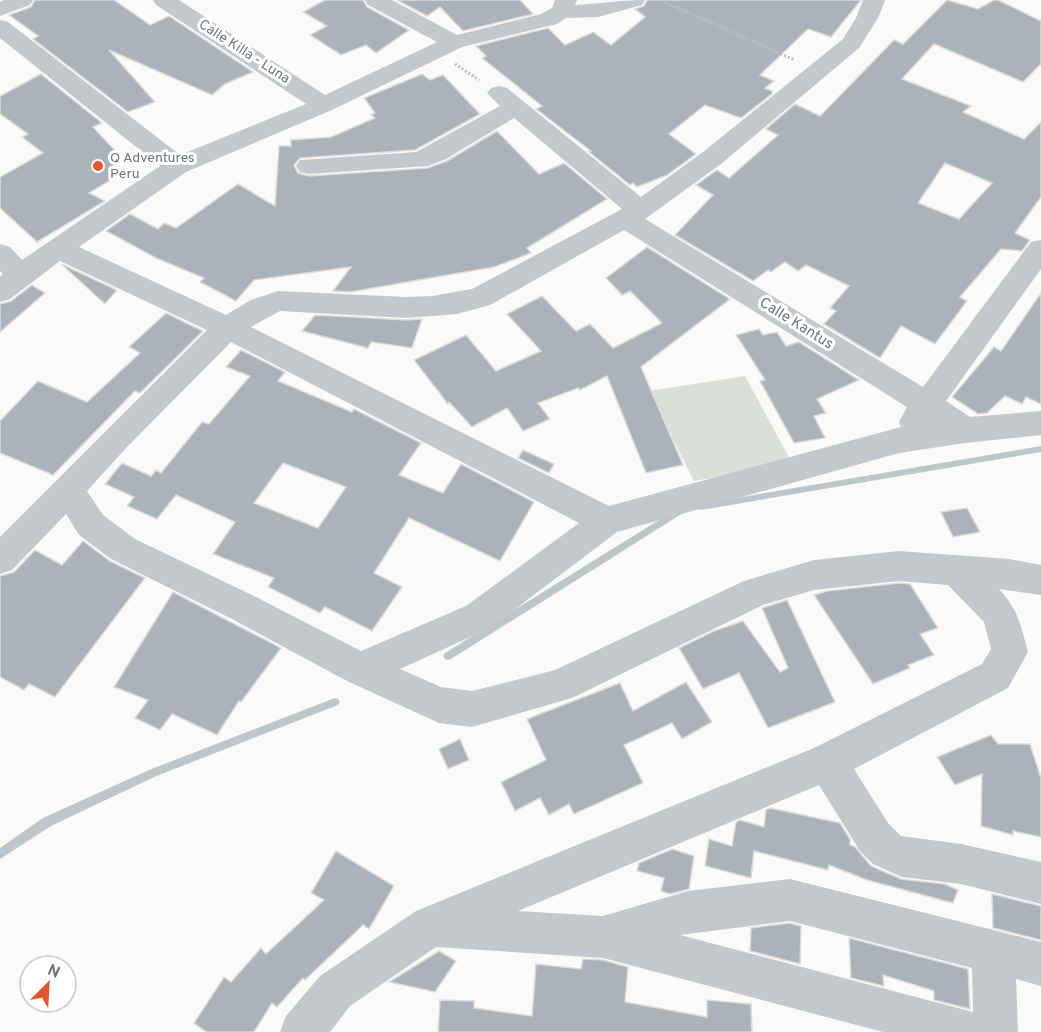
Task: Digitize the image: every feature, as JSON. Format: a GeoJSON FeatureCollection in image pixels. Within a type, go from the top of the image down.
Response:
{"type":"FeatureCollection","features":[{"type":"Feature","properties":{"kind":"street"},"geometry":{"type":"LineString","coordinates":[[0,10],[22,0]]}},
{"type":"Feature","properties":{"kind":"street","name":"Calle Killa - Luna"},"geometry":{"type":"LineString","coordinates":[[164,0],[324,105]]}},
{"type":"Feature","properties":{"kind":"street"},"geometry":{"type":"LineString","coordinates":[[376,0],[444,46]]}},
{"type":"Feature","properties":{"kind":"street"},"geometry":{"type":"LineString","coordinates":[[0,254],[10,283],[177,166],[324,105],[444,46],[549,19],[564,6],[598,11],[634,0]]}},
{"type":"Feature","properties":{"kind":"street"},"geometry":{"type":"LineString","coordinates":[[0,559],[69,490],[94,460],[228,328],[260,307],[278,301],[424,307],[457,305],[480,298],[633,214],[712,159],[851,43],[867,18],[874,0]]}},
{"type":"Feature","properties":{"kind":"street"},"geometry":{"type":"LineString","coordinates":[[0,27],[177,166]]}},
{"type":"Feature","properties":{"kind":"street"},"geometry":{"type":"LineString","coordinates":[[309,166],[419,160],[437,153],[507,99]]}},
{"type":"Feature","properties":{"kind":"street","name":"Calle Kantus"},"geometry":{"type":"LineString","coordinates":[[507,99],[633,214],[965,430]]}},
{"type":"Feature","properties":{"kind":"street"},"geometry":{"type":"LineString","coordinates":[[59,249],[228,328],[607,522]]}},
{"type":"Feature","properties":{"kind":"street"},"geometry":{"type":"LineString","coordinates":[[899,440],[928,405],[1041,249]]}},
{"type":"Feature","properties":{"kind":"street"},"geometry":{"type":"LineString","coordinates":[[360,669],[478,617],[607,522],[899,440],[965,430],[1041,423]]}},
{"type":"Feature","properties":{"kind":"street"},"geometry":{"type":"LineString","coordinates":[[69,490],[91,525],[123,549],[242,606],[360,669],[439,705],[472,709],[559,686],[756,592],[814,575],[899,566],[1009,574],[1041,580]]}},
{"type":"Feature","properties":{"kind":"street"},"geometry":{"type":"LineString","coordinates":[[302,1032],[335,992],[430,926],[827,762],[995,676],[1010,652],[1000,614],[981,592],[956,570]]}},
{"type":"Feature","properties":{"kind":"street"},"geometry":{"type":"LineString","coordinates":[[827,762],[874,837],[887,850],[902,857],[961,864],[1041,883]]}},
{"type":"Feature","properties":{"kind":"street"},"geometry":{"type":"LineString","coordinates":[[603,937],[688,912],[790,900],[1041,964]]}},
{"type":"Feature","properties":{"kind":"street"},"geometry":{"type":"LineString","coordinates":[[430,926],[603,937],[968,1032]]}},
{"type":"Feature","properties":{"kind":"street"},"geometry":{"type":"LineString","coordinates":[[993,951],[996,1032]]}},
{"type":"Feature","properties":{"kind":"path"},"geometry":{"type":"LineString","coordinates":[[660,0],[818,70]]}},
{"type":"Feature","properties":{"kind":"path"},"geometry":{"type":"LineString","coordinates":[[444,46],[507,99]]}},
{"type":"Feature","properties":{"kind":"shaded area"},"geometry":{"type":"Polygon","coordinates":[[[745,376],[792,463],[694,481],[649,391],[745,376]]]}},
{"type":"Feature","properties":{"kind":"building"},"geometry":{"type":"Polygon","coordinates":[[[35,0],[114,0],[150,25],[169,16],[253,72],[225,84],[212,95],[109,50],[155,102],[128,112],[33,39],[38,36],[9,15],[31,7],[35,0]]]}},
{"type":"Feature","properties":{"kind":"building"},"geometry":{"type":"Polygon","coordinates":[[[325,0],[363,0],[367,7],[409,30],[376,53],[366,45],[341,55],[310,35],[327,26],[303,12],[325,0]]]}},
{"type":"Feature","properties":{"kind":"building"},"geometry":{"type":"Polygon","coordinates":[[[397,0],[520,0],[533,14],[463,31],[440,7],[427,16],[397,0]]]}},
{"type":"Feature","properties":{"kind":"building"},"geometry":{"type":"Polygon","coordinates":[[[647,0],[861,0],[831,37],[808,29],[760,75],[774,81],[765,88],[772,91],[772,94],[741,118],[705,105],[669,134],[696,154],[667,175],[637,187],[633,183],[630,185],[589,152],[591,151],[536,109],[542,106],[482,58],[486,56],[476,46],[548,28],[565,45],[593,32],[611,45],[645,17],[635,9],[644,6],[647,0]]]}},
{"type":"Feature","properties":{"kind":"building"},"geometry":{"type":"Polygon","coordinates":[[[947,0],[978,9],[998,0],[1041,21],[1041,64],[1023,82],[934,44],[902,79],[971,106],[963,112],[1024,139],[1041,122],[1041,197],[1015,233],[1030,240],[1022,251],[1001,249],[960,297],[967,301],[935,344],[901,326],[880,358],[824,324],[836,311],[830,308],[849,286],[806,265],[798,271],[785,262],[771,272],[768,270],[753,281],[675,235],[713,195],[696,185],[717,170],[729,178],[778,135],[766,129],[795,104],[820,116],[894,40],[903,44],[947,0]],[[945,163],[918,203],[959,219],[992,183],[945,163]]]}},
{"type":"Feature","properties":{"kind":"building"},"geometry":{"type":"Polygon","coordinates":[[[41,74],[102,123],[93,127],[124,160],[111,167],[121,174],[89,193],[105,201],[37,242],[0,208],[0,177],[43,153],[22,137],[28,134],[0,114],[0,96],[41,74]]]}},
{"type":"Feature","properties":{"kind":"building"},"geometry":{"type":"Polygon","coordinates":[[[422,74],[430,80],[443,75],[480,114],[415,150],[300,158],[294,165],[298,173],[309,176],[428,168],[447,161],[497,131],[539,174],[564,163],[607,199],[527,248],[531,253],[494,267],[350,292],[333,291],[351,267],[254,280],[236,301],[200,282],[204,278],[156,258],[106,231],[130,214],[158,229],[164,223],[176,228],[238,184],[275,206],[279,146],[291,146],[291,140],[331,137],[375,118],[371,115],[375,113],[364,98],[422,74]]]}},
{"type":"Feature","properties":{"kind":"building"},"geometry":{"type":"Polygon","coordinates":[[[647,247],[730,299],[641,367],[683,465],[646,473],[607,376],[580,390],[578,388],[538,403],[550,419],[523,431],[507,408],[472,427],[449,402],[448,404],[414,360],[466,335],[496,371],[541,351],[507,314],[542,296],[576,331],[590,324],[613,348],[662,323],[630,291],[622,295],[606,278],[647,247]]]}},
{"type":"Feature","properties":{"kind":"building"},"geometry":{"type":"Polygon","coordinates":[[[61,264],[117,290],[105,304],[61,264]]]}},
{"type":"Feature","properties":{"kind":"building"},"geometry":{"type":"Polygon","coordinates":[[[32,285],[45,293],[0,332],[0,304],[11,301],[32,285]]]}},
{"type":"Feature","properties":{"kind":"building"},"geometry":{"type":"Polygon","coordinates":[[[1041,293],[1041,404],[1026,397],[1022,404],[1005,396],[987,413],[978,414],[952,397],[994,347],[1001,351],[1041,293]]]}},
{"type":"Feature","properties":{"kind":"building"},"geometry":{"type":"Polygon","coordinates":[[[166,313],[203,331],[140,393],[135,391],[53,475],[0,453],[0,421],[38,381],[87,402],[140,353],[129,347],[166,313]]]}},
{"type":"Feature","properties":{"kind":"building"},"geometry":{"type":"Polygon","coordinates":[[[315,315],[422,319],[412,348],[371,342],[368,348],[302,331],[315,315]]]}},
{"type":"Feature","properties":{"kind":"building"},"geometry":{"type":"Polygon","coordinates":[[[759,329],[763,335],[777,332],[786,346],[799,342],[859,380],[817,399],[826,413],[814,416],[825,438],[794,443],[760,381],[765,380],[736,335],[759,329]]]}},
{"type":"Feature","properties":{"kind":"building"},"geometry":{"type":"Polygon","coordinates":[[[241,350],[285,372],[278,381],[352,412],[354,409],[421,443],[399,475],[443,493],[461,464],[534,502],[500,561],[409,518],[374,573],[402,587],[372,631],[325,607],[320,613],[268,587],[274,578],[213,554],[235,522],[176,495],[157,519],[127,506],[134,497],[105,484],[122,463],[151,476],[156,470],[161,473],[202,422],[209,424],[250,376],[226,367],[241,350]],[[283,463],[254,503],[318,528],[346,487],[283,463]]]}},
{"type":"Feature","properties":{"kind":"building"},"geometry":{"type":"Polygon","coordinates":[[[523,450],[554,464],[549,473],[518,458],[523,450]]]}},
{"type":"Feature","properties":{"kind":"building"},"geometry":{"type":"Polygon","coordinates":[[[967,508],[980,532],[953,537],[941,512],[967,508]]]}},
{"type":"Feature","properties":{"kind":"building"},"geometry":{"type":"Polygon","coordinates":[[[83,541],[110,561],[145,578],[55,697],[29,684],[24,690],[0,677],[0,576],[14,572],[35,550],[62,565],[83,541]]]}},
{"type":"Feature","properties":{"kind":"building"},"geometry":{"type":"Polygon","coordinates":[[[899,583],[910,584],[938,628],[920,634],[934,655],[908,665],[910,668],[873,684],[814,595],[827,591],[899,583]]]}},
{"type":"Feature","properties":{"kind":"building"},"geometry":{"type":"Polygon","coordinates":[[[173,592],[281,648],[241,702],[239,701],[217,735],[172,714],[160,730],[135,718],[148,700],[114,687],[173,592]]]}},
{"type":"Feature","properties":{"kind":"building"},"geometry":{"type":"Polygon","coordinates":[[[787,600],[835,702],[768,728],[739,673],[703,689],[679,648],[714,631],[743,621],[780,672],[788,668],[762,608],[787,600]]]}},
{"type":"Feature","properties":{"kind":"building"},"geometry":{"type":"Polygon","coordinates":[[[686,682],[712,722],[682,739],[672,723],[624,745],[643,783],[574,814],[569,804],[549,815],[540,798],[515,811],[501,782],[546,760],[527,719],[620,683],[633,711],[686,682]]]}},
{"type":"Feature","properties":{"kind":"building"},"geometry":{"type":"Polygon","coordinates":[[[991,735],[998,744],[1030,744],[1041,778],[1041,837],[1013,831],[1013,835],[981,826],[982,774],[955,785],[937,757],[991,735]]]}},
{"type":"Feature","properties":{"kind":"building"},"geometry":{"type":"Polygon","coordinates":[[[460,739],[469,760],[448,769],[439,749],[460,739]]]}},
{"type":"Feature","properties":{"kind":"building"},"geometry":{"type":"Polygon","coordinates":[[[770,808],[840,823],[850,839],[850,845],[855,847],[871,866],[901,879],[945,884],[958,890],[953,903],[867,880],[829,865],[828,870],[754,851],[751,878],[705,866],[709,839],[732,846],[736,822],[740,820],[764,827],[766,810],[770,808]]]}},
{"type":"Feature","properties":{"kind":"building"},"geometry":{"type":"Polygon","coordinates":[[[672,849],[694,856],[689,889],[670,894],[661,891],[664,878],[637,871],[639,863],[672,849]]]}},
{"type":"Feature","properties":{"kind":"building"},"geometry":{"type":"Polygon","coordinates":[[[336,851],[394,886],[369,929],[363,925],[305,980],[303,978],[277,1007],[272,1003],[254,1032],[206,1032],[194,1023],[224,977],[231,982],[261,948],[266,954],[324,900],[311,893],[336,851]]]}},
{"type":"Feature","properties":{"kind":"building"},"geometry":{"type":"Polygon","coordinates":[[[992,894],[1041,906],[1041,940],[993,928],[992,894]]]}},
{"type":"Feature","properties":{"kind":"building"},"geometry":{"type":"Polygon","coordinates":[[[790,923],[801,926],[800,964],[750,951],[751,928],[790,923]]]}},
{"type":"Feature","properties":{"kind":"building"},"geometry":{"type":"Polygon","coordinates":[[[849,938],[968,969],[970,1009],[934,1000],[934,991],[883,975],[884,986],[851,978],[849,938]]]}},
{"type":"Feature","properties":{"kind":"building"},"geometry":{"type":"Polygon","coordinates":[[[439,951],[456,961],[435,992],[389,982],[439,951]]]}},
{"type":"Feature","properties":{"kind":"building"},"geometry":{"type":"Polygon","coordinates":[[[583,959],[603,960],[628,967],[625,1002],[707,1017],[707,1000],[751,1004],[752,1032],[438,1032],[440,1000],[474,1001],[474,1008],[532,1016],[536,964],[581,969],[583,959]]]}},
{"type":"Feature","properties":{"kind":"waterway"},"geometry":{"type":"LineString","coordinates":[[701,507],[1041,449]]}},
{"type":"Feature","properties":{"kind":"waterway"},"geometry":{"type":"LineString","coordinates":[[448,656],[680,511]]}},
{"type":"Feature","properties":{"kind":"waterway"},"geometry":{"type":"LineString","coordinates":[[0,854],[47,822],[152,773],[335,702]]}},
{"type":"Feature","properties":{"kind":"place","name":"Q Adventures Peru"},"geometry":{"type":"Point","coordinates":[98,166]}}]}
